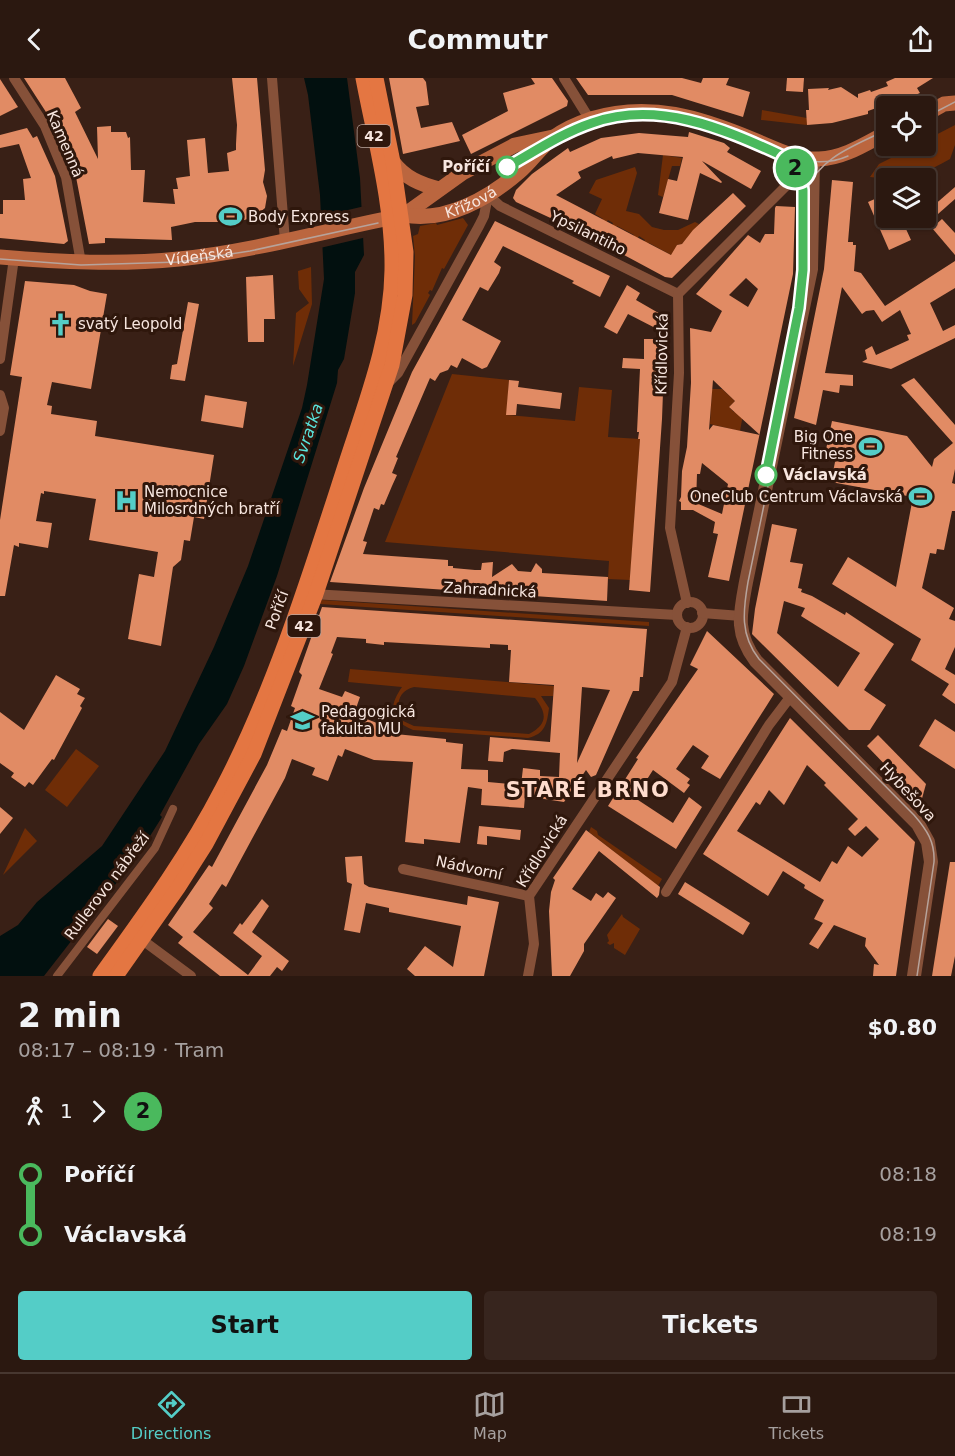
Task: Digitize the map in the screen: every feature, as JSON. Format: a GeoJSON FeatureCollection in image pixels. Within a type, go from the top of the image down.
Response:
{"type":"FeatureCollection","features":[{"type":"Feature","properties":{"kind":"main road","name":"Poříčí"},"geometry":{"type":"LineString","coordinates":[[309,593],[386,385],[398,341],[405,295],[406,261],[363,78]]}},
{"type":"Feature","properties":{"kind":"main road","name":"Poříčí"},"geometry":{"type":"LineString","coordinates":[[100,976],[137,936],[206,844],[245,771],[274,704],[309,593],[383,339],[392,271],[397,216],[393,162],[376,78]]}},
{"type":"Feature","properties":{"kind":"main road"},"geometry":{"type":"LineString","coordinates":[[936,108],[944,104],[955,103]]}},
{"type":"Feature","properties":{"kind":"main road","name":"Křížová"},"geometry":{"type":"LineString","coordinates":[[397,216],[464,172],[515,145],[554,137],[590,120],[610,115],[671,113],[687,116],[733,131],[793,156],[813,159],[837,156],[876,138]]}},
{"type":"Feature","properties":{"kind":"main road","name":"Křížová"},"geometry":{"type":"LineString","coordinates":[[397,216],[447,212],[460,209],[488,195],[519,172],[554,137]]}},
{"type":"Feature","properties":{"kind":"main road"},"geometry":{"type":"LineString","coordinates":[[393,162],[415,182],[439,189]]}},
{"type":"Feature","properties":{"kind":"main road","name":"Vídeňská"},"geometry":{"type":"LineString","coordinates":[[7,257],[81,263],[179,259],[285,241],[397,216]]}},
{"type":"Feature","properties":{"kind":"main road","name":"Poříčí"},"geometry":{"type":"LineString","coordinates":[[116,976],[137,936]]}},
{"type":"Feature","properties":{"kind":"street","name":"Kamenná"},"geometry":{"type":"LineString","coordinates":[[14,78],[45,126],[66,177],[81,263]]}},
{"type":"Feature","properties":{"kind":"street"},"geometry":{"type":"LineString","coordinates":[[272,78],[285,241]]}},
{"type":"Feature","properties":{"kind":"street"},"geometry":{"type":"LineString","coordinates":[[564,78],[590,120]]}},
{"type":"Feature","properties":{"kind":"street"},"geometry":{"type":"LineString","coordinates":[[702,613],[741,616],[811,269],[813,159]]}},
{"type":"Feature","properties":{"kind":"street","name":"Křídlovická"},"geometry":{"type":"LineString","coordinates":[[687,603],[670,528],[678,374],[678,294],[813,159]]}},
{"type":"Feature","properties":{"kind":"street","name":"Ypsilantiho"},"geometry":{"type":"LineString","coordinates":[[488,195],[500,206],[678,294]]}},
{"type":"Feature","properties":{"kind":"street","name":"Poříčí"},"geometry":{"type":"LineString","coordinates":[[386,385],[398,374],[479,226],[484,216],[488,195]]}},
{"type":"Feature","properties":{"kind":"street"},"geometry":{"type":"LineString","coordinates":[[0,359],[7,257]]}},
{"type":"Feature","properties":{"kind":"street"},"geometry":{"type":"LineString","coordinates":[[0,395],[4,408],[0,431]]}},
{"type":"Feature","properties":{"kind":"street","name":"Zahradnická"},"geometry":{"type":"LineString","coordinates":[[309,593],[677,615]]}},
{"type":"Feature","properties":{"kind":"street"},"geometry":{"type":"LineString","coordinates":[[687,603],[698,606],[702,613],[698,624],[687,627],[681,624],[677,615],[680,607],[687,603]]}},
{"type":"Feature","properties":{"kind":"street","name":"Hybešova"},"geometry":{"type":"LineString","coordinates":[[741,616],[742,635],[748,650],[756,661],[918,824],[926,836],[931,855],[930,874],[914,976]]}},
{"type":"Feature","properties":{"kind":"street","name":"Křídlovická"},"geometry":{"type":"LineString","coordinates":[[528,976],[534,944],[529,896],[672,682],[687,627]]}},
{"type":"Feature","properties":{"kind":"street"},"geometry":{"type":"LineString","coordinates":[[666,892],[769,725],[791,696]]}},
{"type":"Feature","properties":{"kind":"street","name":"Rullerovo nábřeží"},"geometry":{"type":"LineString","coordinates":[[57,976],[155,848],[173,810]]}},
{"type":"Feature","properties":{"kind":"street","name":"Nádvorní"},"geometry":{"type":"LineString","coordinates":[[403,868],[529,896]]}},
{"type":"Feature","properties":{"kind":"street"},"geometry":{"type":"LineString","coordinates":[[137,936],[191,976]]}},
{"type":"Feature","properties":{"kind":"shaded area"},"geometry":{"type":"Polygon","coordinates":[[[762,110],[807,118],[807,125],[761,120],[762,110]]]}},
{"type":"Feature","properties":{"kind":"shaded area"},"geometry":{"type":"Polygon","coordinates":[[[955,125],[955,145],[950,159],[932,168],[876,168],[879,164],[895,156],[936,156],[936,135],[955,125]]]}},
{"type":"Feature","properties":{"kind":"shaded area"},"geometry":{"type":"Polygon","coordinates":[[[663,155],[682,158],[680,166],[672,166],[663,197],[658,195],[663,155]]]}},
{"type":"Feature","properties":{"kind":"shaded area"},"geometry":{"type":"Polygon","coordinates":[[[635,167],[637,173],[626,211],[639,214],[652,227],[664,230],[678,230],[695,222],[699,224],[682,244],[677,245],[673,256],[649,243],[647,245],[643,243],[645,240],[639,236],[637,240],[633,238],[634,235],[617,226],[612,227],[613,223],[608,220],[606,223],[602,221],[603,219],[595,214],[602,199],[589,193],[596,180],[635,167]]]}},
{"type":"Feature","properties":{"kind":"shaded area"},"geometry":{"type":"Polygon","coordinates":[[[876,168],[876,177],[870,177],[876,168]]]}},
{"type":"Feature","properties":{"kind":"shaded area"},"geometry":{"type":"Polygon","coordinates":[[[463,218],[468,225],[412,325],[415,256],[413,236],[418,234],[420,226],[436,223],[437,225],[463,218]]]}},
{"type":"Feature","properties":{"kind":"shaded area"},"geometry":{"type":"Polygon","coordinates":[[[311,267],[312,304],[293,366],[296,313],[309,303],[299,289],[298,271],[311,267]]]}},
{"type":"Feature","properties":{"kind":"shaded area"},"geometry":{"type":"Polygon","coordinates":[[[452,374],[509,380],[507,415],[575,421],[579,387],[612,390],[608,437],[640,439],[630,580],[608,579],[609,561],[385,542],[452,374]]]}},
{"type":"Feature","properties":{"kind":"shaded area"},"geometry":{"type":"Polygon","coordinates":[[[712,389],[722,389],[735,401],[729,407],[734,412],[740,406],[744,409],[740,431],[710,424],[712,389]]]}},
{"type":"Feature","properties":{"kind":"shaded area"},"geometry":{"type":"Polygon","coordinates":[[[322,600],[649,622],[649,626],[320,604],[322,600]]]}},
{"type":"Feature","properties":{"kind":"shaded area"},"geometry":{"type":"Polygon","coordinates":[[[350,669],[554,686],[553,696],[541,696],[549,708],[544,728],[538,734],[528,738],[413,730],[400,722],[394,712],[393,707],[402,687],[348,682],[350,669]],[[414,687],[404,692],[398,704],[401,720],[414,726],[529,734],[540,726],[544,718],[542,709],[535,698],[414,687]]]}},
{"type":"Feature","properties":{"kind":"shaded area"},"geometry":{"type":"Polygon","coordinates":[[[76,749],[99,766],[67,807],[45,790],[76,749]]]}},
{"type":"Feature","properties":{"kind":"shaded area"},"geometry":{"type":"Polygon","coordinates":[[[591,827],[597,831],[598,835],[662,879],[658,886],[589,832],[591,827]]]}},
{"type":"Feature","properties":{"kind":"shaded area"},"geometry":{"type":"Polygon","coordinates":[[[25,828],[37,841],[3,875],[25,828]]]}},
{"type":"Feature","properties":{"kind":"shaded area"},"geometry":{"type":"Polygon","coordinates":[[[622,914],[640,929],[625,955],[614,948],[614,943],[610,945],[607,943],[609,941],[607,935],[622,914]]]}},
{"type":"Feature","properties":{"kind":"water","name":"Svratka"},"geometry":{"type":"Polygon","coordinates":[[[304,78],[347,78],[360,178],[364,255],[355,272],[355,293],[344,359],[338,370],[337,383],[277,576],[244,666],[227,704],[199,744],[160,815],[162,817],[140,852],[137,850],[118,881],[44,976],[0,976],[0,936],[18,925],[37,902],[102,846],[165,751],[214,647],[248,566],[302,408],[324,279],[320,195],[304,78]]]}},
{"type":"Feature","properties":{"kind":"pier"},"geometry":{"type":"Polygon","coordinates":[[[365,206],[367,237],[320,248],[318,217],[365,206]]]}},
{"type":"Feature","properties":{"kind":"building"},"geometry":{"type":"Polygon","coordinates":[[[24,78],[65,78],[81,108],[75,112],[98,159],[97,127],[111,126],[111,132],[126,132],[128,138],[130,137],[131,170],[145,170],[143,202],[175,204],[173,189],[178,189],[176,178],[190,176],[187,140],[205,138],[208,173],[229,171],[227,153],[236,150],[237,125],[232,78],[257,78],[265,170],[263,182],[267,196],[265,208],[254,217],[238,222],[195,222],[171,227],[172,240],[105,238],[105,243],[89,244],[76,177],[66,148],[55,126],[24,78]]]}},
{"type":"Feature","properties":{"kind":"building"},"geometry":{"type":"Polygon","coordinates":[[[389,78],[423,78],[426,82],[429,105],[416,107],[421,128],[452,122],[460,141],[403,154],[389,78]]]}},
{"type":"Feature","properties":{"kind":"building"},"geometry":{"type":"Polygon","coordinates":[[[531,78],[552,78],[568,101],[567,106],[471,154],[462,135],[508,111],[503,93],[535,84],[531,78]]]}},
{"type":"Feature","properties":{"kind":"building"},"geometry":{"type":"Polygon","coordinates":[[[576,78],[682,78],[701,83],[703,78],[729,78],[726,85],[750,92],[743,117],[672,95],[588,95],[576,78]]]}},
{"type":"Feature","properties":{"kind":"building"},"geometry":{"type":"Polygon","coordinates":[[[787,78],[804,78],[803,92],[786,91],[787,78]]]}},
{"type":"Feature","properties":{"kind":"building"},"geometry":{"type":"Polygon","coordinates":[[[895,78],[933,78],[917,88],[920,93],[913,96],[876,96],[876,108],[868,111],[868,114],[832,123],[807,125],[808,89],[829,88],[828,90],[841,87],[858,98],[858,94],[888,86],[886,82],[895,78]]]}},
{"type":"Feature","properties":{"kind":"building"},"geometry":{"type":"Polygon","coordinates":[[[0,79],[18,107],[0,116],[0,79]]]}},
{"type":"Feature","properties":{"kind":"building"},"geometry":{"type":"Polygon","coordinates":[[[27,128],[33,138],[37,136],[55,176],[68,241],[64,244],[0,238],[0,214],[3,214],[3,200],[25,200],[23,179],[31,178],[19,144],[0,148],[0,135],[27,128]]]}},
{"type":"Feature","properties":{"kind":"building"},"geometry":{"type":"Polygon","coordinates":[[[689,132],[724,143],[730,148],[727,152],[761,171],[751,189],[702,161],[722,182],[700,173],[688,220],[659,213],[668,179],[677,181],[683,157],[638,153],[613,159],[612,156],[578,172],[581,178],[556,195],[671,255],[677,245],[682,244],[693,230],[733,193],[746,206],[672,278],[665,277],[585,234],[516,202],[513,198],[516,190],[532,174],[568,148],[570,152],[601,138],[639,133],[688,137],[689,132]]]}},
{"type":"Feature","properties":{"kind":"building"},"geometry":{"type":"Polygon","coordinates":[[[832,180],[853,182],[848,242],[856,245],[854,271],[861,273],[885,306],[955,261],[955,288],[930,303],[943,331],[955,325],[955,338],[891,369],[862,362],[867,359],[865,350],[872,346],[876,355],[909,340],[907,335],[911,334],[900,310],[882,322],[874,310],[862,314],[842,287],[825,373],[853,375],[853,386],[840,385],[839,393],[823,390],[816,425],[794,418],[824,269],[832,180]]]}},
{"type":"Feature","properties":{"kind":"building"},"geometry":{"type":"Polygon","coordinates":[[[955,187],[955,199],[938,214],[936,204],[955,187]]]}},
{"type":"Feature","properties":{"kind":"building"},"geometry":{"type":"Polygon","coordinates":[[[876,198],[876,220],[868,202],[876,198]]]}},
{"type":"Feature","properties":{"kind":"building"},"geometry":{"type":"Polygon","coordinates":[[[776,206],[795,207],[793,274],[760,435],[729,407],[735,401],[713,380],[709,430],[713,425],[759,435],[729,581],[708,577],[718,534],[713,533],[715,522],[693,510],[681,510],[679,501],[687,447],[691,383],[690,328],[711,332],[722,311],[696,294],[748,235],[760,243],[765,234],[774,234],[776,206]],[[746,278],[729,295],[748,307],[758,289],[746,278]],[[702,463],[700,474],[697,474],[696,503],[722,514],[728,484],[702,463]]]}},
{"type":"Feature","properties":{"kind":"building"},"geometry":{"type":"Polygon","coordinates":[[[942,219],[955,233],[955,255],[932,228],[936,228],[936,224],[942,219]]]}},
{"type":"Feature","properties":{"kind":"building"},"geometry":{"type":"Polygon","coordinates":[[[495,221],[610,276],[600,297],[572,283],[574,281],[503,246],[494,262],[501,267],[499,273],[488,291],[480,287],[462,320],[501,341],[487,367],[482,369],[462,358],[457,368],[451,365],[448,370],[440,373],[435,381],[430,378],[396,457],[398,458],[392,473],[397,475],[384,505],[381,504],[379,510],[374,508],[363,541],[367,542],[363,554],[448,560],[448,566],[453,566],[453,568],[475,570],[481,570],[482,563],[493,562],[492,577],[512,564],[518,571],[531,572],[536,563],[542,569],[542,573],[608,577],[607,601],[330,582],[364,488],[412,372],[495,221]]]}},
{"type":"Feature","properties":{"kind":"building"},"geometry":{"type":"Polygon","coordinates":[[[879,228],[906,228],[911,240],[889,250],[879,228]]]}},
{"type":"Feature","properties":{"kind":"building"},"geometry":{"type":"Polygon","coordinates":[[[273,275],[275,319],[264,319],[264,342],[248,342],[246,277],[273,275]]]}},
{"type":"Feature","properties":{"kind":"building"},"geometry":{"type":"Polygon","coordinates":[[[25,281],[74,285],[107,294],[91,389],[52,382],[47,405],[52,406],[51,414],[97,421],[95,436],[214,455],[204,519],[194,517],[190,541],[184,540],[181,560],[173,567],[161,646],[128,639],[139,574],[154,577],[158,552],[89,540],[96,499],[44,491],[44,494],[41,493],[36,521],[52,523],[48,548],[19,543],[19,547],[14,545],[5,596],[0,596],[0,520],[22,377],[10,375],[25,281]]]}},
{"type":"Feature","properties":{"kind":"building"},"geometry":{"type":"Polygon","coordinates":[[[627,285],[640,293],[636,300],[662,315],[665,333],[628,314],[617,334],[604,327],[627,285]]]}},
{"type":"Feature","properties":{"kind":"building"},"geometry":{"type":"Polygon","coordinates":[[[188,302],[199,304],[185,381],[170,379],[172,365],[177,364],[188,302]]]}},
{"type":"Feature","properties":{"kind":"building"},"geometry":{"type":"Polygon","coordinates":[[[644,339],[665,339],[650,592],[629,590],[640,439],[638,439],[639,432],[637,432],[640,369],[622,368],[623,358],[644,359],[644,339]]]}},
{"type":"Feature","properties":{"kind":"building"},"geometry":{"type":"Polygon","coordinates":[[[914,378],[955,425],[955,469],[952,483],[955,484],[955,511],[952,511],[944,550],[937,549],[936,554],[930,553],[922,588],[954,608],[949,619],[955,621],[955,647],[945,669],[955,675],[955,704],[942,695],[949,684],[911,660],[921,639],[832,584],[848,557],[896,587],[913,497],[831,482],[835,462],[824,459],[832,421],[907,436],[932,467],[934,459],[953,443],[901,385],[914,378]]]}},
{"type":"Feature","properties":{"kind":"building"},"geometry":{"type":"Polygon","coordinates":[[[509,380],[519,381],[518,387],[562,393],[560,409],[517,404],[516,415],[506,415],[509,380]]]}},
{"type":"Feature","properties":{"kind":"building"},"geometry":{"type":"Polygon","coordinates":[[[205,395],[247,402],[243,428],[201,421],[205,395]]]}},
{"type":"Feature","properties":{"kind":"building"},"geometry":{"type":"Polygon","coordinates":[[[772,524],[797,529],[790,562],[803,564],[798,588],[802,589],[801,592],[845,615],[846,612],[894,644],[864,690],[886,705],[870,730],[849,730],[752,634],[772,524]],[[784,601],[777,633],[838,687],[860,653],[801,616],[805,608],[784,601]]]}},
{"type":"Feature","properties":{"kind":"building"},"geometry":{"type":"Polygon","coordinates":[[[322,607],[647,629],[643,677],[640,677],[639,691],[633,691],[596,775],[591,777],[586,770],[564,802],[525,796],[524,808],[481,805],[482,789],[468,787],[460,843],[424,839],[424,844],[405,842],[413,762],[374,760],[345,749],[342,757],[338,755],[328,781],[312,775],[315,768],[292,759],[285,778],[226,887],[222,884],[209,904],[213,908],[193,932],[248,975],[262,956],[233,933],[262,899],[269,906],[252,932],[289,961],[282,971],[277,967],[270,976],[220,976],[178,943],[183,937],[168,925],[209,865],[212,867],[267,765],[282,729],[287,731],[295,708],[291,706],[302,675],[299,672],[322,607]],[[337,637],[319,689],[342,697],[345,691],[360,697],[354,714],[387,727],[385,733],[446,739],[446,742],[463,744],[461,769],[488,770],[488,782],[521,785],[523,768],[540,770],[540,776],[559,777],[560,753],[512,749],[504,752],[503,762],[488,761],[490,737],[550,742],[554,685],[509,682],[511,650],[508,650],[508,645],[490,644],[490,648],[384,642],[384,645],[366,643],[366,639],[337,637]],[[582,687],[577,763],[610,690],[582,687]]]}},
{"type":"Feature","properties":{"kind":"building"},"geometry":{"type":"Polygon","coordinates":[[[707,631],[774,694],[720,779],[701,768],[709,756],[693,745],[676,769],[690,779],[687,783],[690,785],[684,793],[653,770],[635,798],[673,823],[689,797],[702,807],[676,849],[608,806],[638,759],[636,758],[698,669],[690,665],[707,631]]]}},
{"type":"Feature","properties":{"kind":"building"},"geometry":{"type":"Polygon","coordinates":[[[56,675],[80,689],[77,694],[85,698],[54,760],[52,759],[33,785],[29,782],[25,787],[11,777],[14,773],[0,763],[0,712],[24,730],[56,675]]]}},
{"type":"Feature","properties":{"kind":"building"},"geometry":{"type":"Polygon","coordinates":[[[790,718],[915,842],[896,976],[873,976],[874,964],[879,965],[865,946],[866,938],[834,925],[818,949],[809,944],[823,923],[814,919],[824,900],[783,871],[768,896],[703,854],[790,718]],[[807,765],[784,805],[769,790],[760,805],[756,802],[737,831],[820,882],[832,861],[837,864],[848,846],[862,857],[879,839],[866,826],[855,836],[848,829],[858,819],[824,785],[826,783],[807,765]]]}},
{"type":"Feature","properties":{"kind":"building"},"geometry":{"type":"Polygon","coordinates":[[[935,719],[955,732],[955,769],[919,746],[935,719]]]}},
{"type":"Feature","properties":{"kind":"building"},"geometry":{"type":"Polygon","coordinates":[[[878,735],[926,784],[921,802],[867,746],[878,735]]]}},
{"type":"Feature","properties":{"kind":"building"},"geometry":{"type":"Polygon","coordinates":[[[0,807],[13,818],[0,834],[0,807]]]}},
{"type":"Feature","properties":{"kind":"building"},"geometry":{"type":"Polygon","coordinates":[[[479,826],[521,830],[520,840],[487,836],[487,845],[477,844],[479,826]]]}},
{"type":"Feature","properties":{"kind":"building"},"geometry":{"type":"Polygon","coordinates":[[[586,830],[660,887],[659,895],[657,898],[599,851],[572,889],[591,901],[596,893],[603,898],[608,892],[616,898],[584,944],[584,951],[570,976],[552,976],[549,911],[555,880],[553,878],[586,830]]]}},
{"type":"Feature","properties":{"kind":"building"},"geometry":{"type":"Polygon","coordinates":[[[362,856],[364,884],[369,887],[467,905],[468,896],[499,902],[484,976],[415,976],[407,969],[425,946],[453,967],[461,926],[389,912],[389,908],[366,903],[360,933],[344,930],[352,884],[347,882],[345,857],[362,856]]]}},
{"type":"Feature","properties":{"kind":"building"},"geometry":{"type":"Polygon","coordinates":[[[950,862],[955,862],[955,956],[951,976],[932,976],[950,862]]]}},
{"type":"Feature","properties":{"kind":"building"},"geometry":{"type":"Polygon","coordinates":[[[685,882],[750,923],[743,935],[678,894],[685,882]]]}},
{"type":"Feature","properties":{"kind":"building"},"geometry":{"type":"Polygon","coordinates":[[[108,919],[118,926],[97,954],[87,947],[108,919]]]}},
{"type":"Feature","properties":{"kind":"tram line"},"geometry":{"type":"LineString","coordinates":[[936,112],[955,102]]}},
{"type":"Feature","properties":{"kind":"tram line"},"geometry":{"type":"LineString","coordinates":[[547,145],[574,130],[605,119],[632,115],[660,115],[700,122],[793,158],[812,162],[830,161],[848,156]]}},
{"type":"Feature","properties":{"kind":"tram line","name":"2"},"geometry":{"type":"LineString","coordinates":[[507,167],[591,123],[612,118],[650,115],[686,118],[699,122],[781,155],[792,164],[800,177],[803,190],[802,283],[796,326],[766,475]]}},
{"type":"Feature","properties":{"kind":"tram line"},"geometry":{"type":"LineString","coordinates":[[807,189],[821,168],[831,160],[876,135]]}},
{"type":"Feature","properties":{"kind":"tram line"},"geometry":{"type":"LineString","coordinates":[[783,149],[800,164],[809,184],[809,268],[804,312],[748,582],[744,622],[749,641],[759,659],[914,815],[929,837],[934,862],[917,976]]}},
{"type":"Feature","properties":{"kind":"tram line"},"geometry":{"type":"LineString","coordinates":[[0,259],[81,265],[179,262],[250,251],[378,223]]}},
{"type":"Feature","properties":{"kind":"place","name":"Poříčí"},"geometry":{"type":"Point","coordinates":[507,167]}},
{"type":"Feature","properties":{"kind":"place","name":"Body Express"},"geometry":{"type":"Point","coordinates":[230,217]}},
{"type":"Feature","properties":{"kind":"place","name":"svatý Leopold"},"geometry":{"type":"Point","coordinates":[60,324]}},
{"type":"Feature","properties":{"kind":"place","name":"Big One Fitness"},"geometry":{"type":"Point","coordinates":[871,446]}},
{"type":"Feature","properties":{"kind":"place","name":"Václavská"},"geometry":{"type":"Point","coordinates":[766,475]}},
{"type":"Feature","properties":{"kind":"place","name":"OneClub Centrum Václavská"},"geometry":{"type":"Point","coordinates":[921,497]}},
{"type":"Feature","properties":{"kind":"place","name":"Nemocnice Milosrdných bratří"},"geometry":{"type":"Point","coordinates":[126,501]}},
{"type":"Feature","properties":{"kind":"place","name":"Pedagogická fakulta MU"},"geometry":{"type":"Point","coordinates":[303,721]}},
{"type":"Feature","properties":{"kind":"district","name":"STARÉ BRNO"},"geometry":{"type":"Point","coordinates":[588,790]}}]}
